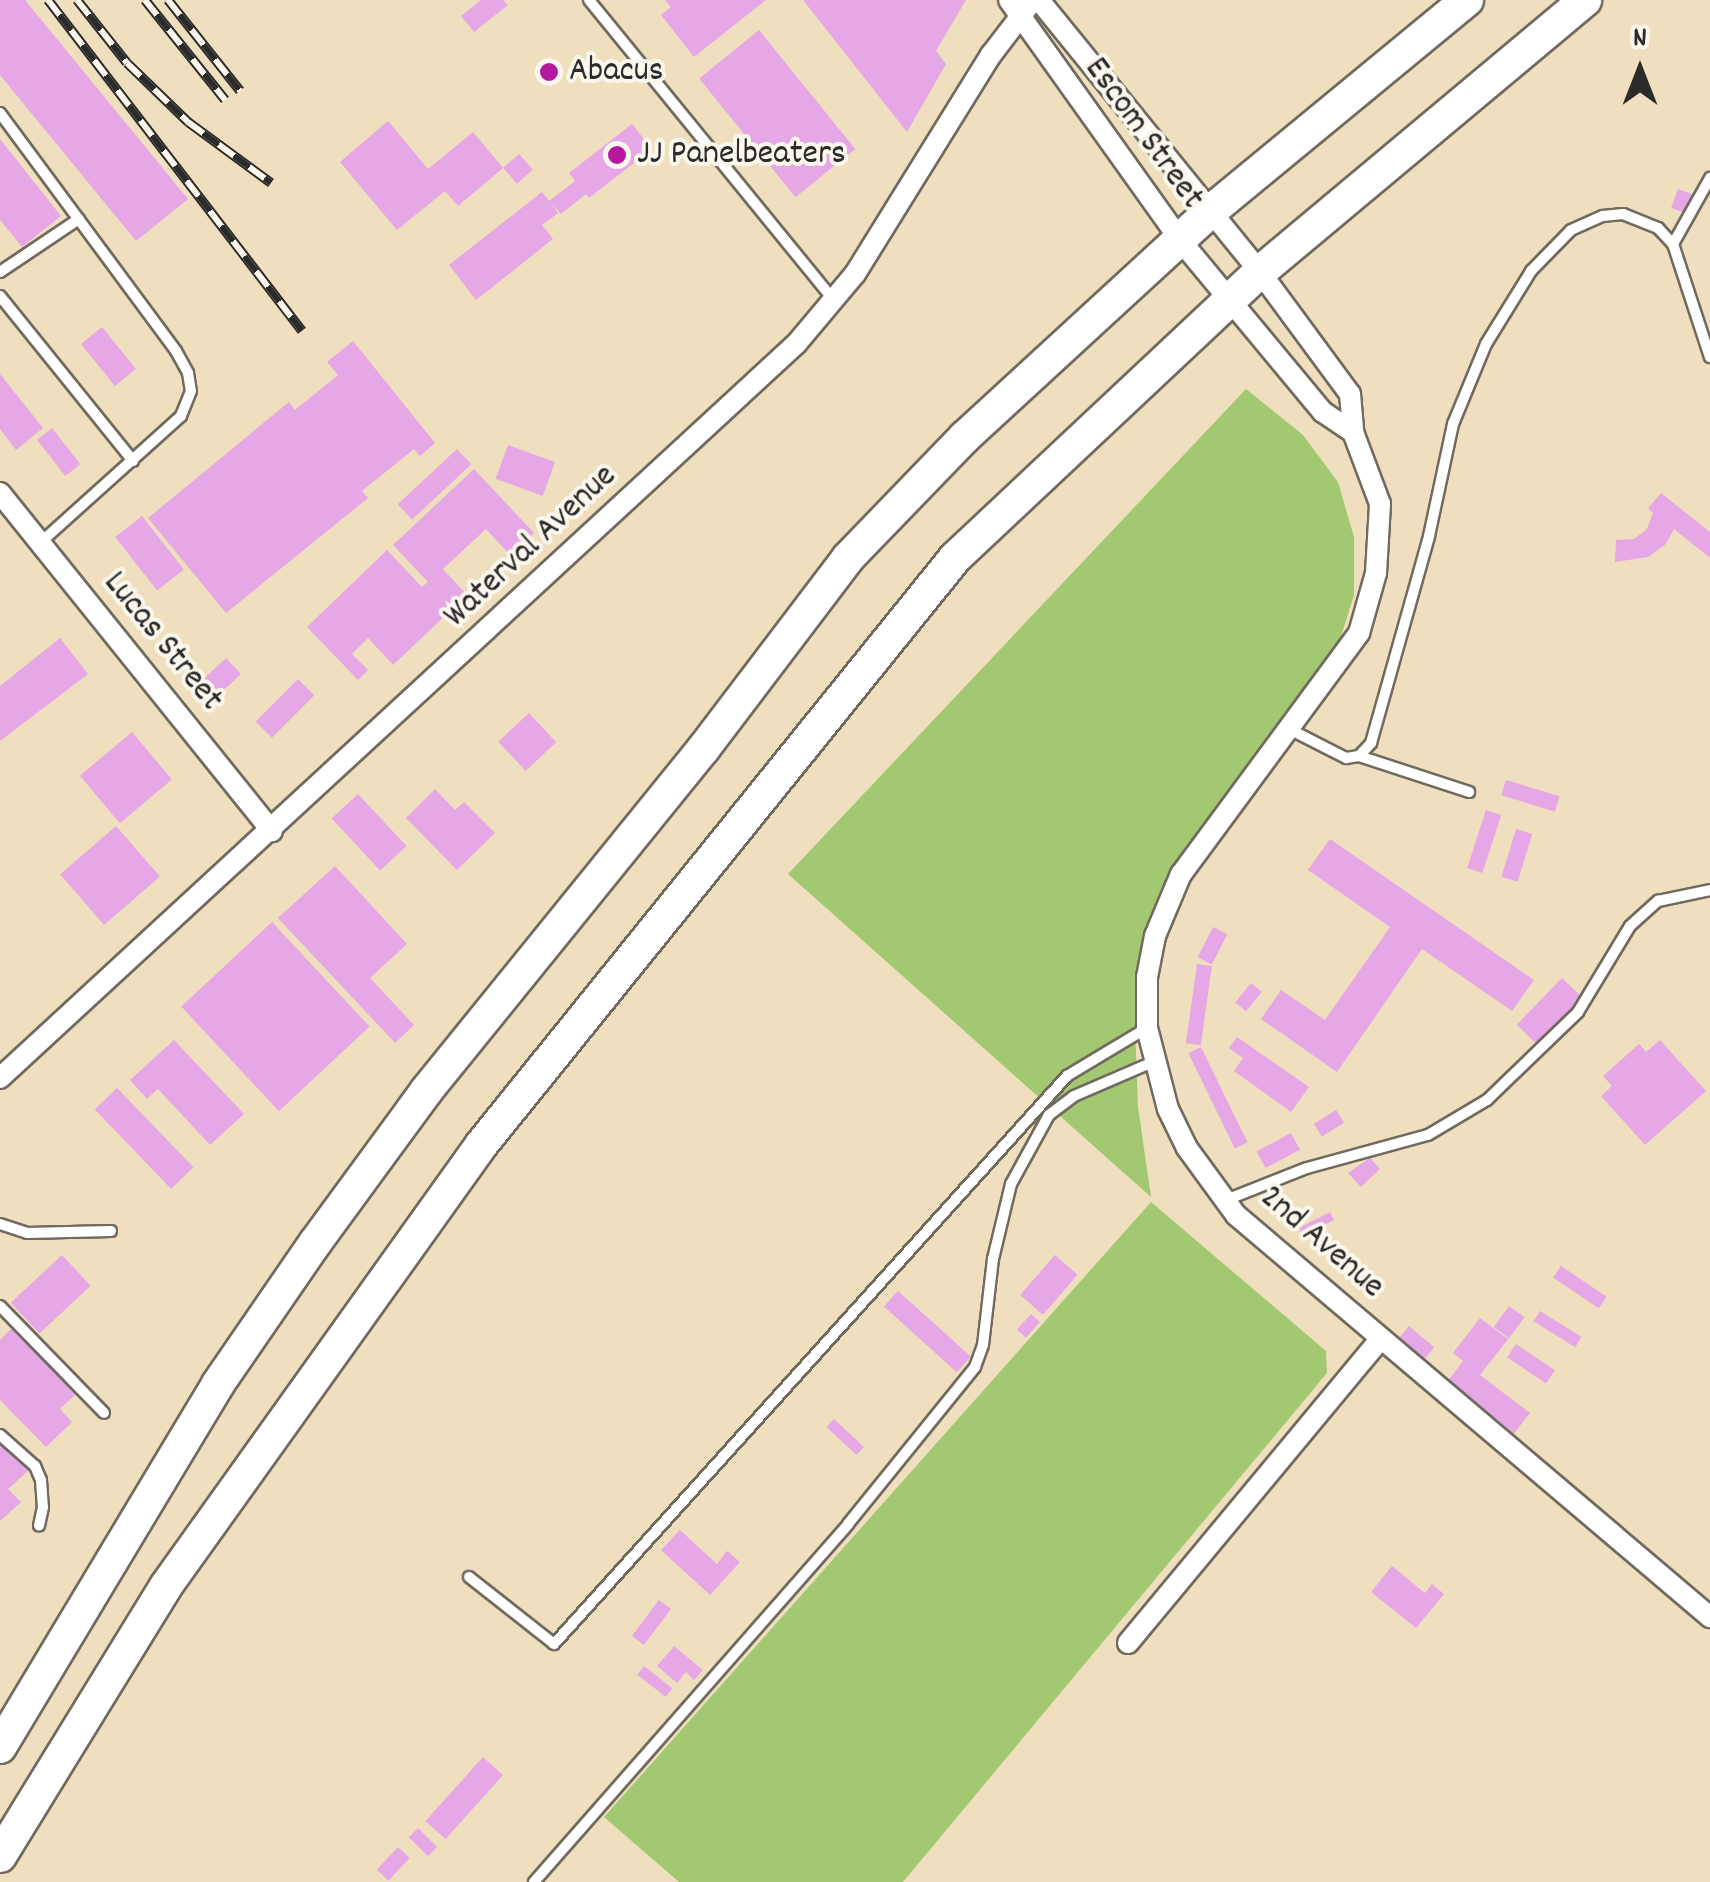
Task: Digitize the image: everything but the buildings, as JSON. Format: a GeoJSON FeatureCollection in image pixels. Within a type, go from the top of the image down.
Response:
{"type":"FeatureCollection","features":[{"type":"Feature","properties":{"kind":"main road"},"geometry":{"type":"LineString","coordinates":[[0,1747],[218,1384],[427,1090],[704,748],[848,558],[965,437],[1210,210],[1467,0]]}},
{"type":"Feature","properties":{"kind":"main road"},"geometry":{"type":"LineString","coordinates":[[0,1856],[166,1586],[482,1144],[955,558],[1234,301],[1260,272],[1584,0]]}},
{"type":"Feature","properties":{"kind":"street","name":"Waterval Avenue"},"geometry":{"type":"LineString","coordinates":[[0,1078],[684,450],[834,301],[890,223],[1013,9],[1036,0]]}},
{"type":"Feature","properties":{"kind":"street","name":"Escom Street"},"geometry":{"type":"LineString","coordinates":[[1036,0],[1260,272]]}},
{"type":"Feature","properties":{"kind":"street","name":"Escom Street"},"geometry":{"type":"LineString","coordinates":[[1013,9],[1180,240],[1234,301]]}},
{"type":"Feature","properties":{"kind":"street","name":"2nd Avenue"},"geometry":{"type":"LineString","coordinates":[[1260,272],[1350,394],[1353,432],[1380,504],[1376,573],[1359,634],[1181,874],[1155,936],[1146,977],[1147,1028],[1153,1062],[1187,1148],[1236,1216],[1710,1617]]}},
{"type":"Feature","properties":{"kind":"street"},"geometry":{"type":"LineString","coordinates":[[1234,301],[1323,412],[1353,432]]}},
{"type":"Feature","properties":{"kind":"street","name":"Lucas Street"},"geometry":{"type":"LineString","coordinates":[[0,493],[272,832]]}},
{"type":"Feature","properties":{"kind":"street"},"geometry":{"type":"LineString","coordinates":[[1128,1642],[1380,1338]]}},
{"type":"Feature","properties":{"kind":"lane"},"geometry":{"type":"LineString","coordinates":[[590,0],[834,301]]}},
{"type":"Feature","properties":{"kind":"lane"},"geometry":{"type":"LineString","coordinates":[[0,113],[188,373],[191,391],[181,416],[40,543]]}},
{"type":"Feature","properties":{"kind":"lane"},"geometry":{"type":"LineString","coordinates":[[1674,244],[1710,178]]}},
{"type":"Feature","properties":{"kind":"lane"},"geometry":{"type":"LineString","coordinates":[[1359,756],[1371,743],[1379,722],[1429,536],[1453,424],[1486,344],[1531,271],[1572,230],[1603,216],[1641,219],[1674,244],[1710,358]]}},
{"type":"Feature","properties":{"kind":"lane"},"geometry":{"type":"LineString","coordinates":[[0,272],[79,219]]}},
{"type":"Feature","properties":{"kind":"lane"},"geometry":{"type":"LineString","coordinates":[[0,296],[133,460]]}},
{"type":"Feature","properties":{"kind":"lane"},"geometry":{"type":"LineString","coordinates":[[1290,730],[1346,758],[1359,756],[1468,792]]}},
{"type":"Feature","properties":{"kind":"lane"},"geometry":{"type":"LineString","coordinates":[[1225,1200],[1307,1168],[1428,1136],[1487,1100],[1578,1012],[1630,926],[1658,902],[1710,890]]}},
{"type":"Feature","properties":{"kind":"lane"},"geometry":{"type":"LineString","coordinates":[[468,1577],[554,1644],[1067,1076],[1147,1028]]}},
{"type":"Feature","properties":{"kind":"lane"},"geometry":{"type":"LineString","coordinates":[[534,1882],[848,1524],[975,1366],[983,1345],[993,1259],[1012,1184],[1050,1115],[1074,1096],[1153,1062]]}},
{"type":"Feature","properties":{"kind":"lane"},"geometry":{"type":"LineString","coordinates":[[0,1224],[27,1233],[111,1232]]}},
{"type":"Feature","properties":{"kind":"lane"},"geometry":{"type":"LineString","coordinates":[[0,1306],[104,1413]]}},
{"type":"Feature","properties":{"kind":"lane"},"geometry":{"type":"LineString","coordinates":[[0,1435],[35,1466],[42,1480],[39,1526]]}},
{"type":"Feature","properties":{"kind":"green space"},"geometry":{"type":"Polygon","coordinates":[[[1246,389],[1303,435],[1338,482],[1354,537],[1354,595],[1338,646],[1165,904],[1144,958],[1135,1027],[1138,1107],[1151,1197],[788,874],[1246,389]]]}},
{"type":"Feature","properties":{"kind":"green space"},"geometry":{"type":"Polygon","coordinates":[[[1151,1202],[1326,1351],[1327,1373],[903,1882],[679,1882],[604,1817],[1151,1202]]]}},
{"type":"Feature","properties":{"kind":"railway"},"geometry":{"type":"LineString","coordinates":[[48,0],[302,331]]}},
{"type":"Feature","properties":{"kind":"railway"},"geometry":{"type":"LineString","coordinates":[[77,0],[127,63],[188,122],[271,183]]}},
{"type":"Feature","properties":{"kind":"railway"},"geometry":{"type":"LineString","coordinates":[[145,0],[225,100]]}},
{"type":"Feature","properties":{"kind":"railway"},"geometry":{"type":"LineString","coordinates":[[168,0],[240,91]]}},
{"type":"Feature","properties":{"kind":"place","name":"Abacus"},"geometry":{"type":"Point","coordinates":[549,72]}},
{"type":"Feature","properties":{"kind":"place","name":"JJ Panelbeaters"},"geometry":{"type":"Point","coordinates":[617,155]}}]}
